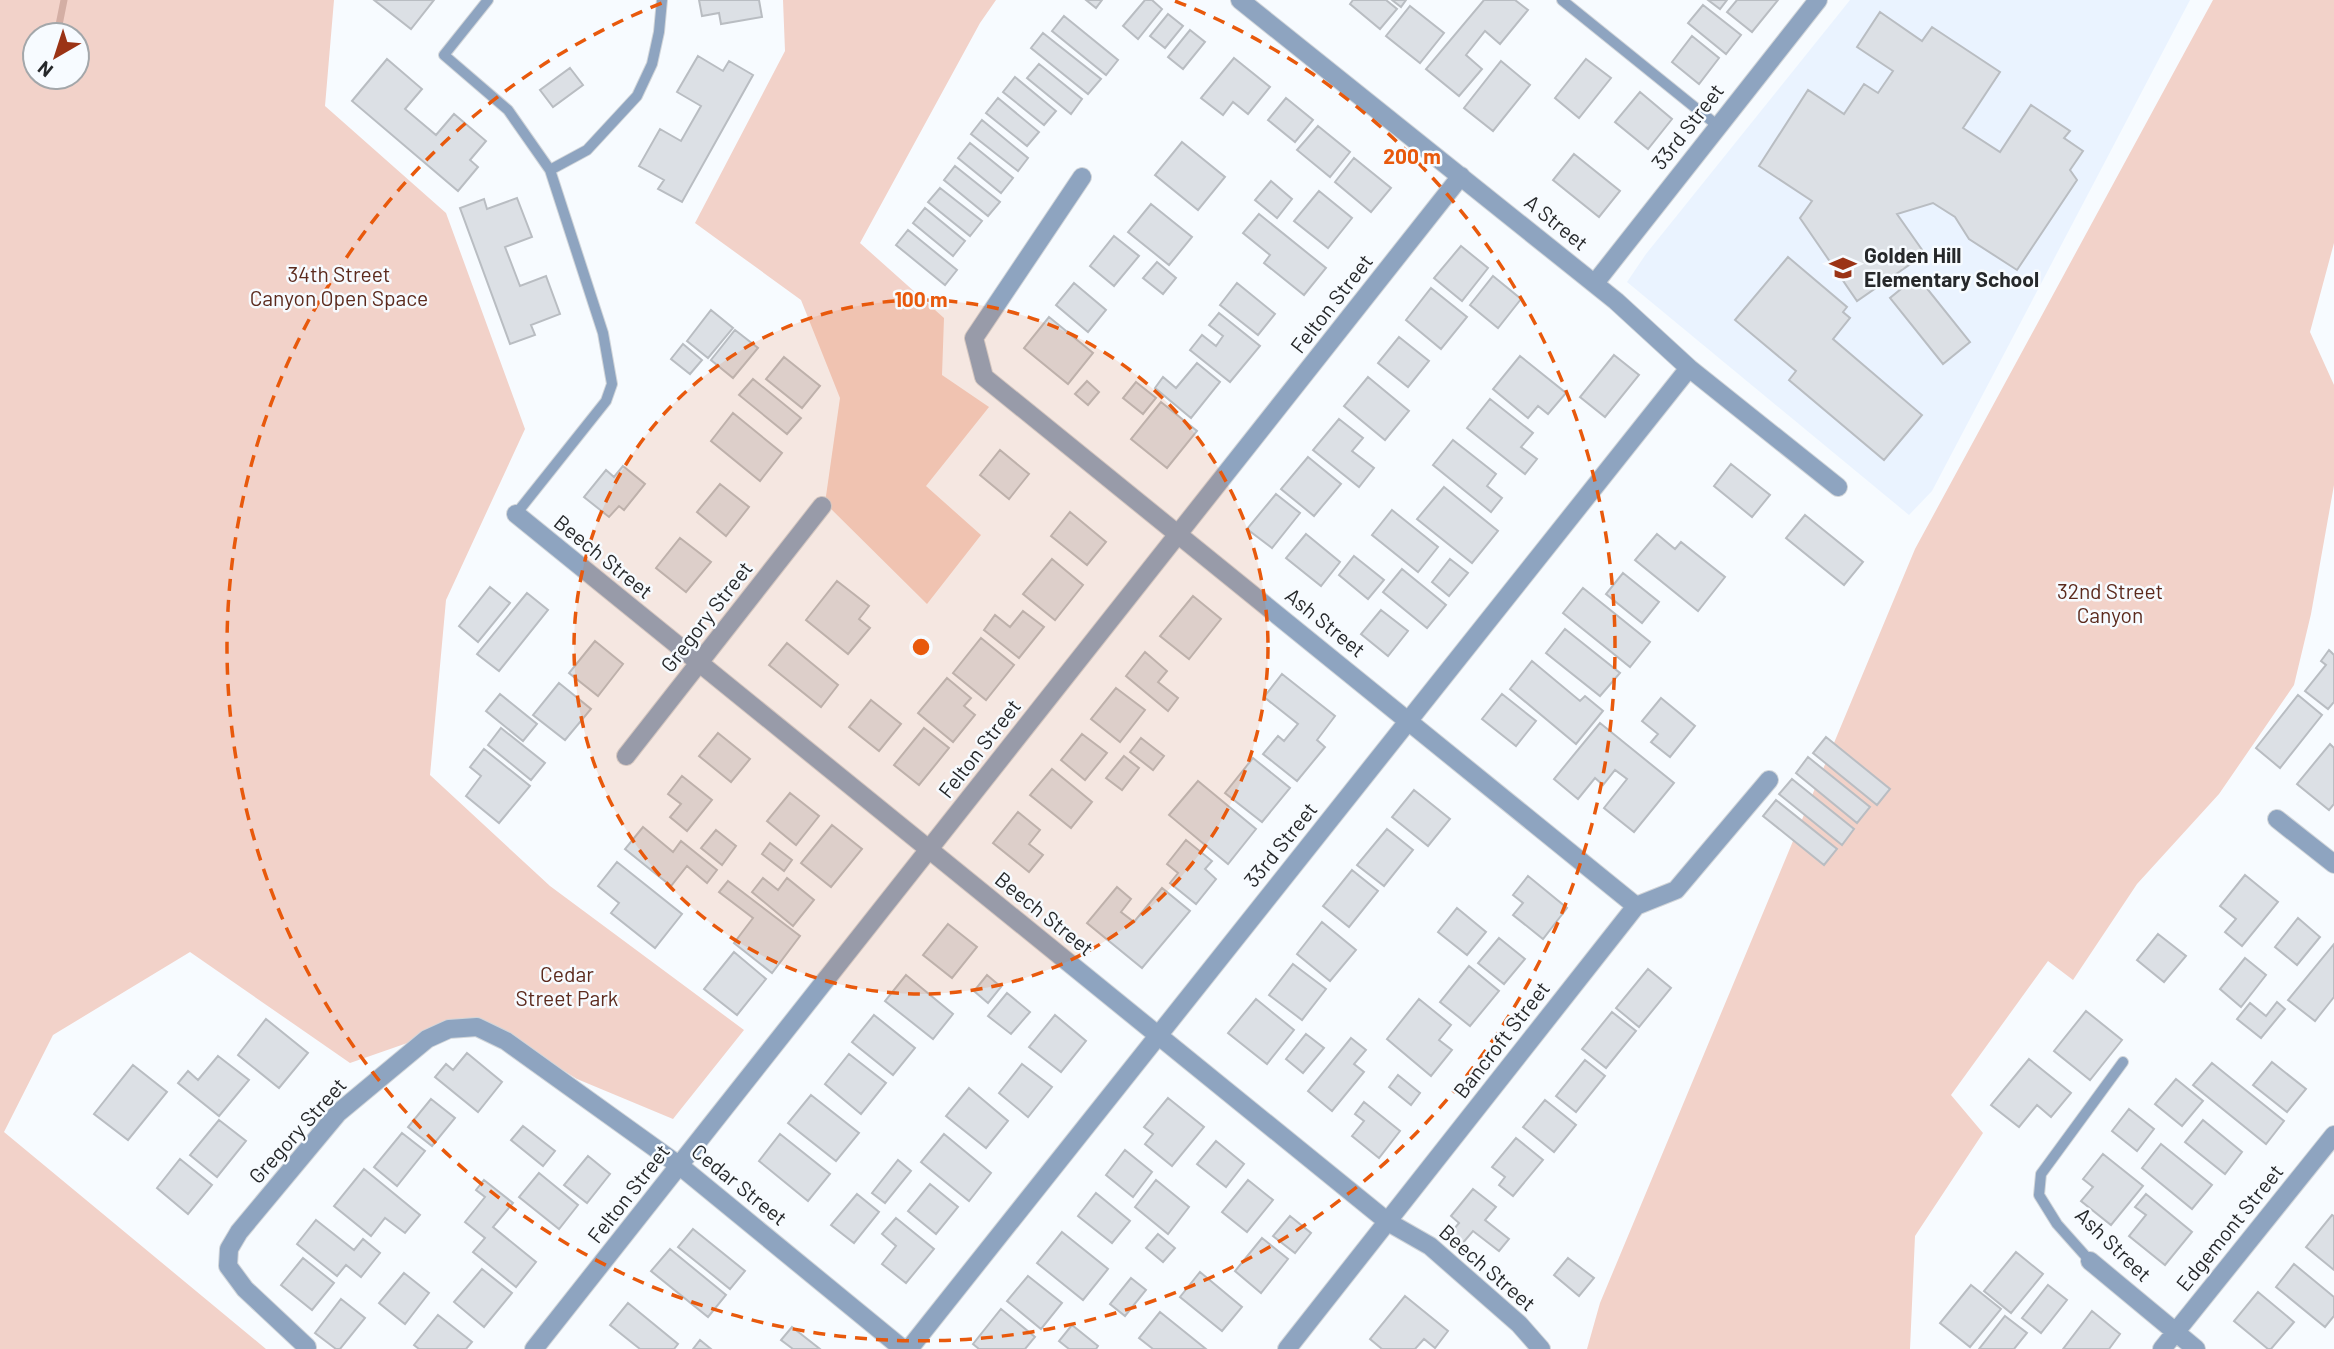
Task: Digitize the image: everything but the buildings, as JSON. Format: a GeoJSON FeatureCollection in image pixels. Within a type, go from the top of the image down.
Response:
{"type":"FeatureCollection","features":[{"type":"Feature","properties":{"kind":"street","name":"A Street"},"geometry":{"type":"LineString","coordinates":[[1240,0],[1595,283],[1689,369],[1838,488]]}},
{"type":"Feature","properties":{"kind":"street","name":"33rd Street"},"geometry":{"type":"LineString","coordinates":[[1595,283],[1818,0]]}},
{"type":"Feature","properties":{"kind":"street","name":"Felton Street"},"geometry":{"type":"LineString","coordinates":[[534,1349],[1180,535],[1461,176]]}},
{"type":"Feature","properties":{"kind":"street","name":"Ash Street"},"geometry":{"type":"LineString","coordinates":[[1083,177],[974,338],[984,377],[1636,906]]}},
{"type":"Feature","properties":{"kind":"street","name":"33rd Street"},"geometry":{"type":"LineString","coordinates":[[909,1349],[1689,369]]}},
{"type":"Feature","properties":{"kind":"street","name":"Gregory Street"},"geometry":{"type":"LineString","coordinates":[[626,756],[822,506]]}},
{"type":"Feature","properties":{"kind":"street","name":"Beech Street"},"geometry":{"type":"LineString","coordinates":[[516,514],[1388,1222],[1430,1246],[1519,1324],[1541,1349]]}},
{"type":"Feature","properties":{"kind":"street"},"geometry":{"type":"LineString","coordinates":[[1636,906],[1676,890],[1769,780]]}},
{"type":"Feature","properties":{"kind":"street"},"geometry":{"type":"LineString","coordinates":[[2277,819],[2334,864]]}},
{"type":"Feature","properties":{"kind":"street","name":"Bancroft Street"},"geometry":{"type":"LineString","coordinates":[[1287,1349],[1636,906]]}},
{"type":"Feature","properties":{"kind":"street","name":"Gregory Street"},"geometry":{"type":"LineString","coordinates":[[307,1347],[245,1289],[228,1266],[229,1249],[239,1232],[338,1113],[427,1039],[449,1029],[477,1027],[506,1041]]}},
{"type":"Feature","properties":{"kind":"street","name":"Cedar Street"},"geometry":{"type":"LineString","coordinates":[[506,1041],[680,1166],[903,1349]]}},
{"type":"Feature","properties":{"kind":"street","name":"Edgemont Street"},"geometry":{"type":"LineString","coordinates":[[2162,1349],[2334,1135]]}},
{"type":"Feature","properties":{"kind":"street","name":"Ash Street"},"geometry":{"type":"LineString","coordinates":[[2090,1261],[2196,1349]]}},
{"type":"Feature","properties":{"kind":"lane"},"geometry":{"type":"LineString","coordinates":[[488,0],[444,55],[508,110],[550,170],[603,333],[612,384],[607,401],[516,514]]}},
{"type":"Feature","properties":{"kind":"lane"},"geometry":{"type":"LineString","coordinates":[[550,170],[587,150],[637,96],[652,64],[662,0]]}},
{"type":"Feature","properties":{"kind":"lane"},"geometry":{"type":"LineString","coordinates":[[1562,0],[1718,126]]}},
{"type":"Feature","properties":{"kind":"lane","name":"Ash Street"},"geometry":{"type":"LineString","coordinates":[[2090,1261],[2057,1224],[2039,1195],[2041,1174],[2123,1062]]}},
{"type":"Feature","properties":{"kind":"shaded area","name":"Golden Hill Elementary School"},"geometry":{"type":"Polygon","coordinates":[[[1850,0],[2190,0],[1932,491],[1909,515],[1627,282],[1646,254],[1850,0]]]}},
{"type":"Feature","properties":{"kind":"green space"},"geometry":{"type":"Polygon","coordinates":[[[0,0],[334,0],[325,106],[446,213],[525,429],[446,600],[430,775],[550,886],[744,1030],[673,1119],[577,1079],[479,1018],[350,1063],[190,952],[53,1035],[4,1132],[266,1349],[0,1349],[0,0]]]}},
{"type":"Feature","properties":{"kind":"green space"},"geometry":{"type":"Polygon","coordinates":[[[783,0],[996,0],[980,23],[860,243],[944,318],[942,375],[989,407],[926,486],[981,535],[927,604],[825,503],[840,398],[801,300],[695,223],[785,51],[783,0]]]}},
{"type":"Feature","properties":{"kind":"green space","name":"32nd Street Canyon"},"geometry":{"type":"Polygon","coordinates":[[[2213,0],[2334,0],[2334,243],[2310,332],[2334,385],[2334,485],[2311,614],[2294,685],[2219,794],[2137,884],[2073,980],[2048,961],[1951,1095],[1983,1133],[1915,1236],[1910,1349],[1587,1349],[1600,1303],[1915,549],[2213,0]]]}},
{"type":"Feature","properties":{"kind":"waterway"},"geometry":{"type":"LineString","coordinates":[[60,21],[64,0]]}},
{"type":"Feature","properties":{"kind":"place","name":"Golden Hill Elementary School"},"geometry":{"type":"Point","coordinates":[1843,268]}},
{"type":"Feature","properties":{"kind":"park label","name":"34th Street Canyon Open Space"},"geometry":{"type":"Point","coordinates":[339,287]}},
{"type":"Feature","properties":{"kind":"park label","name":"Cedar Street Park"},"geometry":{"type":"Point","coordinates":[567,987]}}]}
